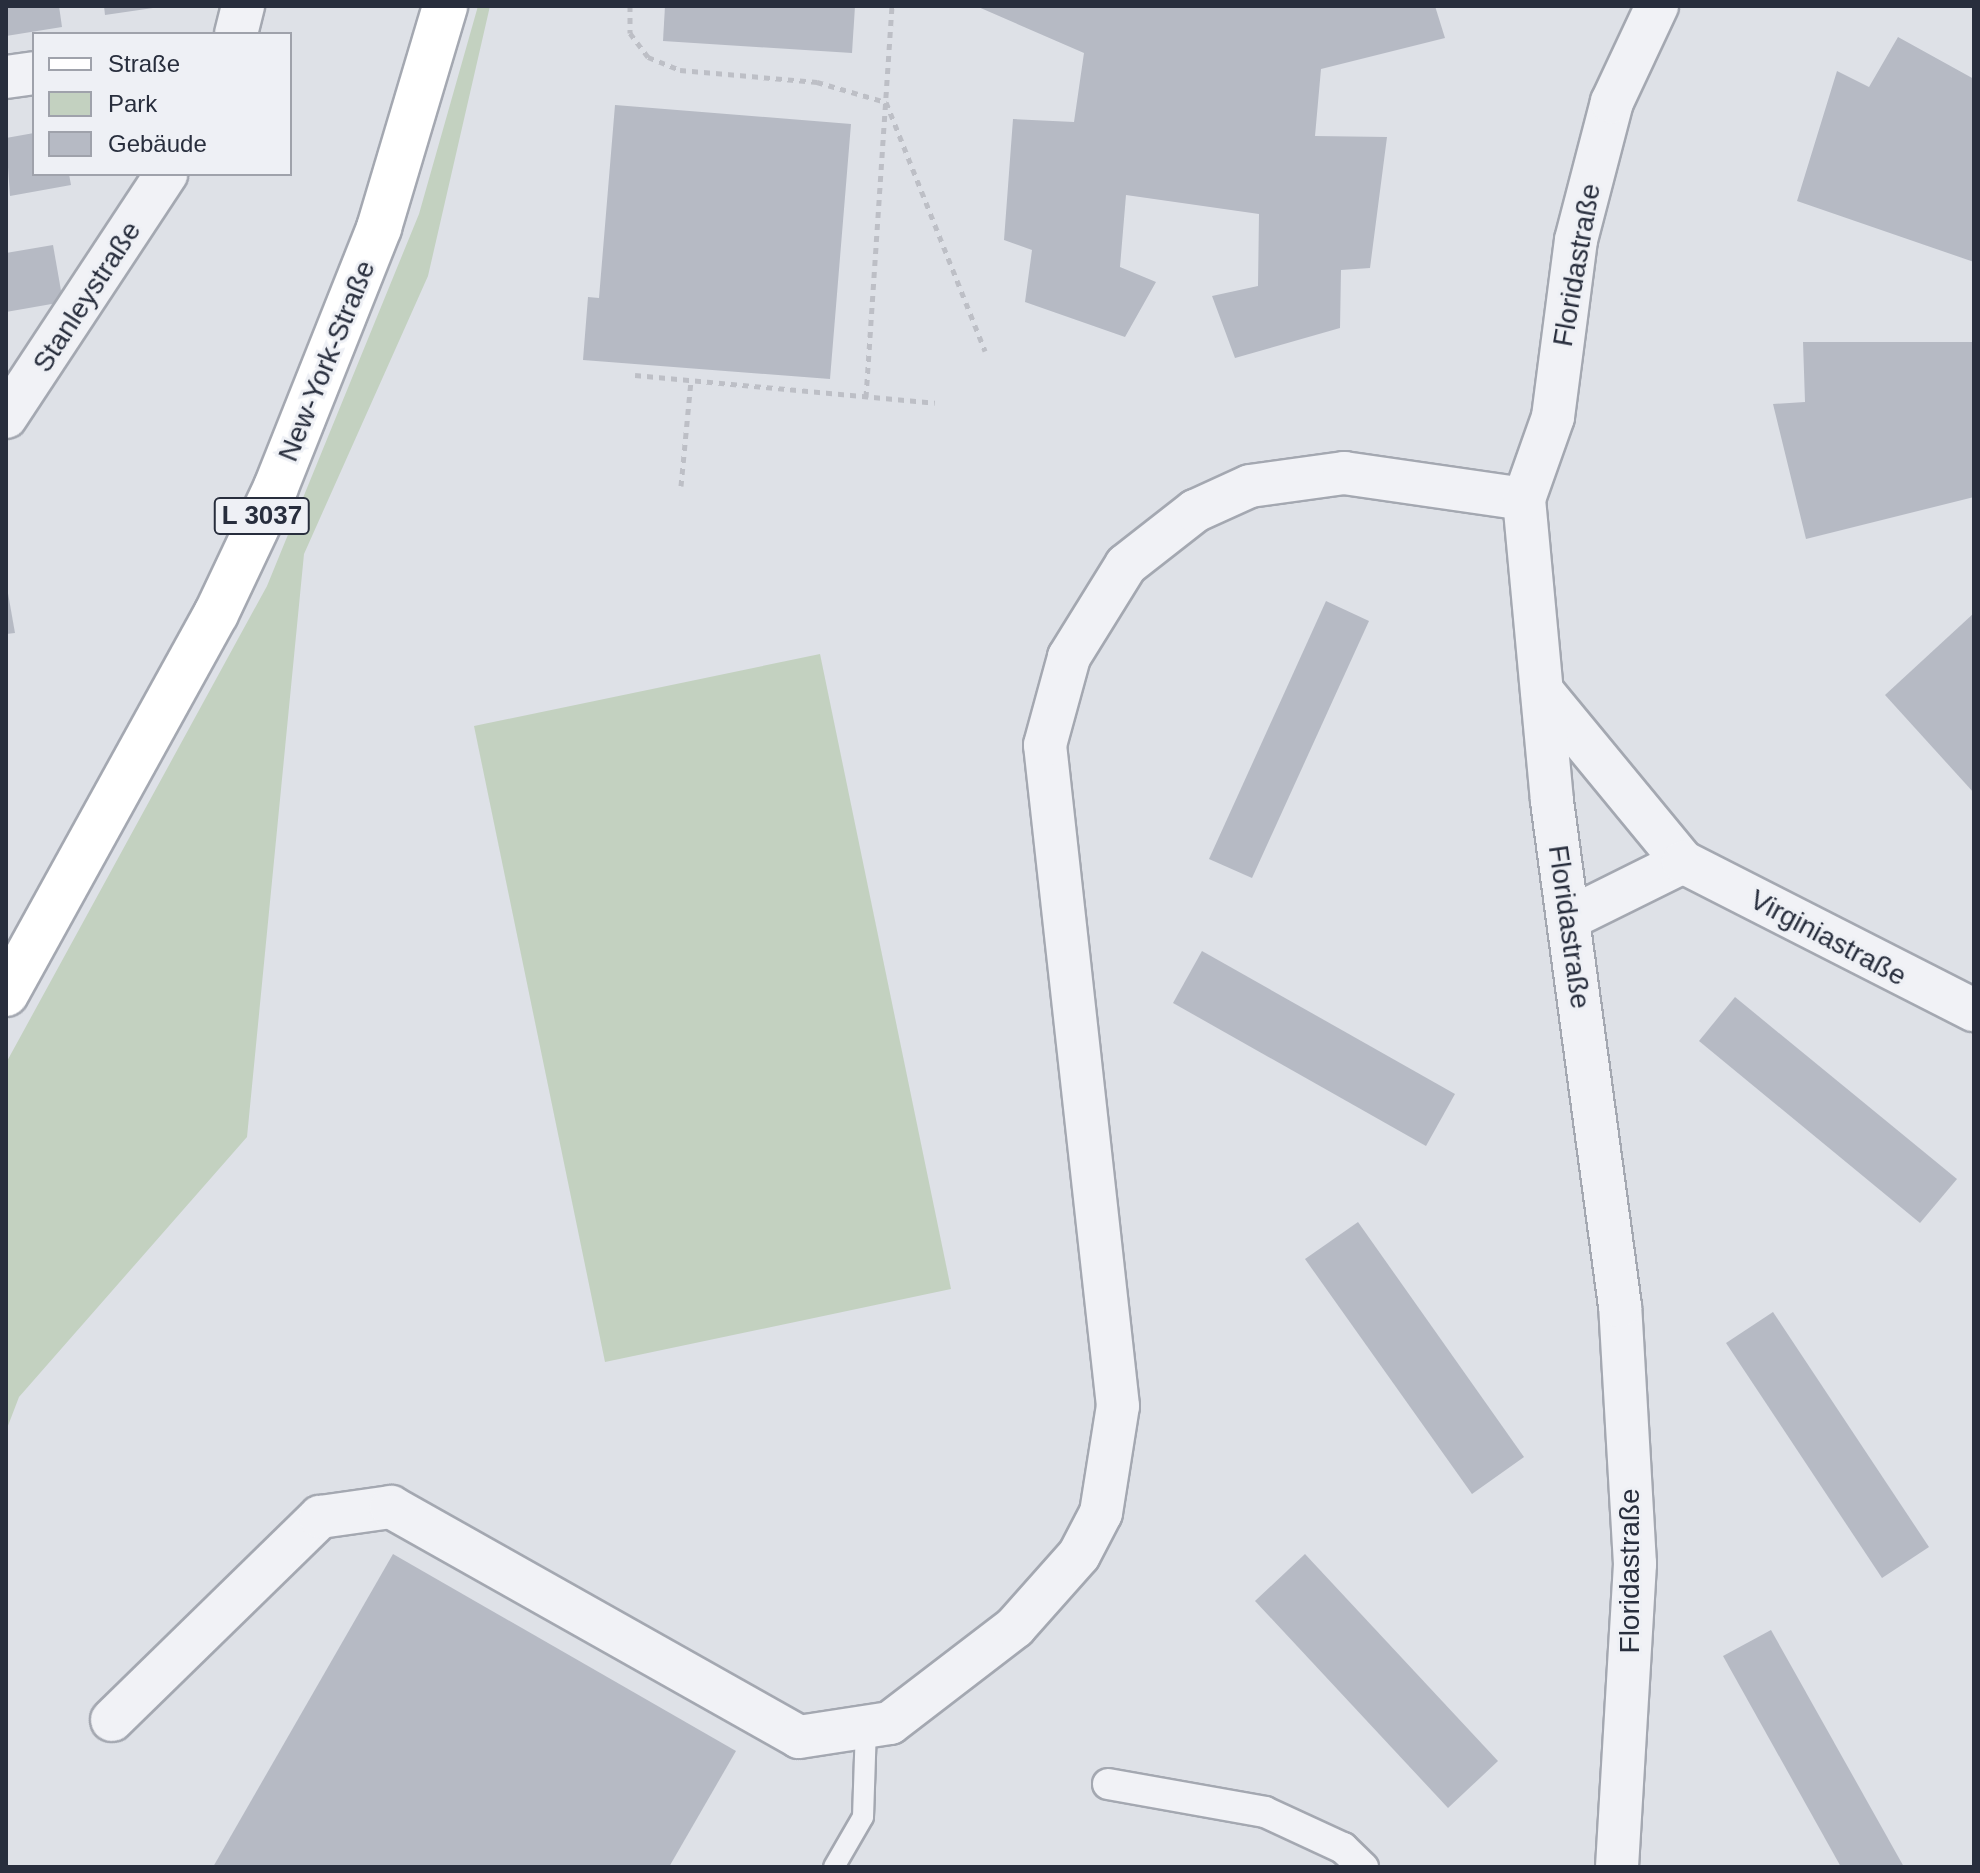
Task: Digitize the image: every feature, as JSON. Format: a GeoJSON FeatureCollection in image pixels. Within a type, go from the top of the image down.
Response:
{"type":"FeatureCollection","features":[{"type":"Feature","properties":{"kind":"main road","name":"New-York-Straße"},"geometry":{"type":"LineString","coordinates":[[6,994],[216,614],[276,487],[379,228],[445,6]]}},
{"type":"Feature","properties":{"kind":"street"},"geometry":{"type":"LineString","coordinates":[[236,32],[243,6]]}},
{"type":"Feature","properties":{"kind":"street","name":"Floridastraße"},"geometry":{"type":"LineString","coordinates":[[1617,1867],[1635,1564],[1620,1306],[1568,919],[1524,499],[1553,417],[1576,240],[1608,117],[1657,6]]}},
{"type":"Feature","properties":{"kind":"street"},"geometry":{"type":"LineString","coordinates":[[6,77],[32,73]]}},
{"type":"Feature","properties":{"kind":"street","name":"Stanleystraße"},"geometry":{"type":"LineString","coordinates":[[6,417],[19,378],[165,176]]}},
{"type":"Feature","properties":{"kind":"street"},"geometry":{"type":"LineString","coordinates":[[112,1720],[320,1517],[391,1507],[799,1737],[890,1723],[1015,1627],[1079,1555],[1101,1513],[1118,1406],[1045,745],[1069,657],[1126,565],[1195,511],[1250,486],[1344,473],[1524,499]]}},
{"type":"Feature","properties":{"kind":"street","name":"Virginiastraße"},"geometry":{"type":"LineString","coordinates":[[1542,691],[1683,862],[1974,1010]]}},
{"type":"Feature","properties":{"kind":"street"},"geometry":{"type":"LineString","coordinates":[[1568,919],[1683,862]]}},
{"type":"Feature","properties":{"kind":"street"},"geometry":{"type":"LineString","coordinates":[[1108,1784],[1265,1812],[1343,1848],[1363,1867]]}},
{"type":"Feature","properties":{"kind":"lane"},"geometry":{"type":"LineString","coordinates":[[834,1867],[863,1817],[866,1726]]}},
{"type":"Feature","properties":{"kind":"path"},"geometry":{"type":"LineString","coordinates":[[630,6],[630,33],[648,57],[680,70],[817,82],[886,102]]}},
{"type":"Feature","properties":{"kind":"path"},"geometry":{"type":"LineString","coordinates":[[866,397],[892,6]]}},
{"type":"Feature","properties":{"kind":"path"},"geometry":{"type":"LineString","coordinates":[[886,102],[985,351]]}},
{"type":"Feature","properties":{"kind":"path"},"geometry":{"type":"LineString","coordinates":[[635,375],[935,403]]}},
{"type":"Feature","properties":{"kind":"path"},"geometry":{"type":"LineString","coordinates":[[681,486],[691,380]]}},
{"type":"Feature","properties":{"kind":"green space"},"geometry":{"type":"Polygon","coordinates":[[[478,6],[490,6],[428,276],[304,554],[247,1137],[19,1397],[6,1431],[6,1063],[267,586],[419,214],[478,6]]]}},
{"type":"Feature","properties":{"kind":"green space"},"geometry":{"type":"Polygon","coordinates":[[[820,654],[951,1289],[605,1362],[474,726],[820,654]]]}},
{"type":"Feature","properties":{"kind":"building"},"geometry":{"type":"Polygon","coordinates":[[[6,6],[59,6],[62,27],[6,36],[6,6]]]}},
{"type":"Feature","properties":{"kind":"building"},"geometry":{"type":"Polygon","coordinates":[[[104,6],[153,6],[153,8],[105,15],[104,6]]]}},
{"type":"Feature","properties":{"kind":"building"},"geometry":{"type":"Polygon","coordinates":[[[665,6],[855,6],[852,53],[663,41],[665,6]]]}},
{"type":"Feature","properties":{"kind":"building"},"geometry":{"type":"Polygon","coordinates":[[[976,6],[1435,6],[1445,38],[1321,69],[1315,136],[1387,137],[1370,268],[1341,270],[1340,328],[1235,358],[1212,296],[1258,286],[1259,214],[1126,195],[1120,267],[1156,282],[1125,337],[1025,302],[1032,250],[1004,240],[1013,119],[1074,122],[1084,53],[976,6]]]}},
{"type":"Feature","properties":{"kind":"building"},"geometry":{"type":"Polygon","coordinates":[[[1898,37],[1974,79],[1974,262],[1797,201],[1837,71],[1869,87],[1898,37]]]}},
{"type":"Feature","properties":{"kind":"building"},"geometry":{"type":"Polygon","coordinates":[[[615,105],[851,124],[830,379],[583,360],[588,297],[599,298],[615,105]]]}},
{"type":"Feature","properties":{"kind":"building"},"geometry":{"type":"Polygon","coordinates":[[[32,133],[32,176],[69,176],[71,185],[10,196],[6,138],[32,133]]]}},
{"type":"Feature","properties":{"kind":"building"},"geometry":{"type":"Polygon","coordinates":[[[53,245],[63,302],[6,312],[6,253],[53,245]]]}},
{"type":"Feature","properties":{"kind":"building"},"geometry":{"type":"Polygon","coordinates":[[[1803,342],[1974,342],[1974,497],[1806,539],[1773,404],[1805,402],[1803,342]]]}},
{"type":"Feature","properties":{"kind":"building"},"geometry":{"type":"Polygon","coordinates":[[[6,582],[15,633],[6,634],[6,582]]]}},
{"type":"Feature","properties":{"kind":"building"},"geometry":{"type":"Polygon","coordinates":[[[1326,601],[1369,621],[1252,878],[1209,859],[1326,601]]]}},
{"type":"Feature","properties":{"kind":"building"},"geometry":{"type":"Polygon","coordinates":[[[1974,613],[1974,793],[1885,695],[1974,613]]]}},
{"type":"Feature","properties":{"kind":"building"},"geometry":{"type":"Polygon","coordinates":[[[1202,951],[1455,1094],[1426,1146],[1173,1003],[1202,951]]]}},
{"type":"Feature","properties":{"kind":"building"},"geometry":{"type":"Polygon","coordinates":[[[1735,997],[1957,1179],[1920,1223],[1699,1041],[1735,997]]]}},
{"type":"Feature","properties":{"kind":"building"},"geometry":{"type":"Polygon","coordinates":[[[1358,1222],[1524,1457],[1472,1494],[1305,1259],[1358,1222]]]}},
{"type":"Feature","properties":{"kind":"building"},"geometry":{"type":"Polygon","coordinates":[[[1773,1312],[1929,1547],[1882,1578],[1726,1343],[1773,1312]]]}},
{"type":"Feature","properties":{"kind":"building"},"geometry":{"type":"Polygon","coordinates":[[[393,1554],[736,1751],[669,1867],[213,1867],[393,1554]]]}},
{"type":"Feature","properties":{"kind":"building"},"geometry":{"type":"Polygon","coordinates":[[[1305,1554],[1498,1761],[1448,1808],[1255,1601],[1305,1554]]]}},
{"type":"Feature","properties":{"kind":"building"},"geometry":{"type":"Polygon","coordinates":[[[1771,1630],[1904,1867],[1841,1867],[1723,1656],[1771,1630]]]}}]}
